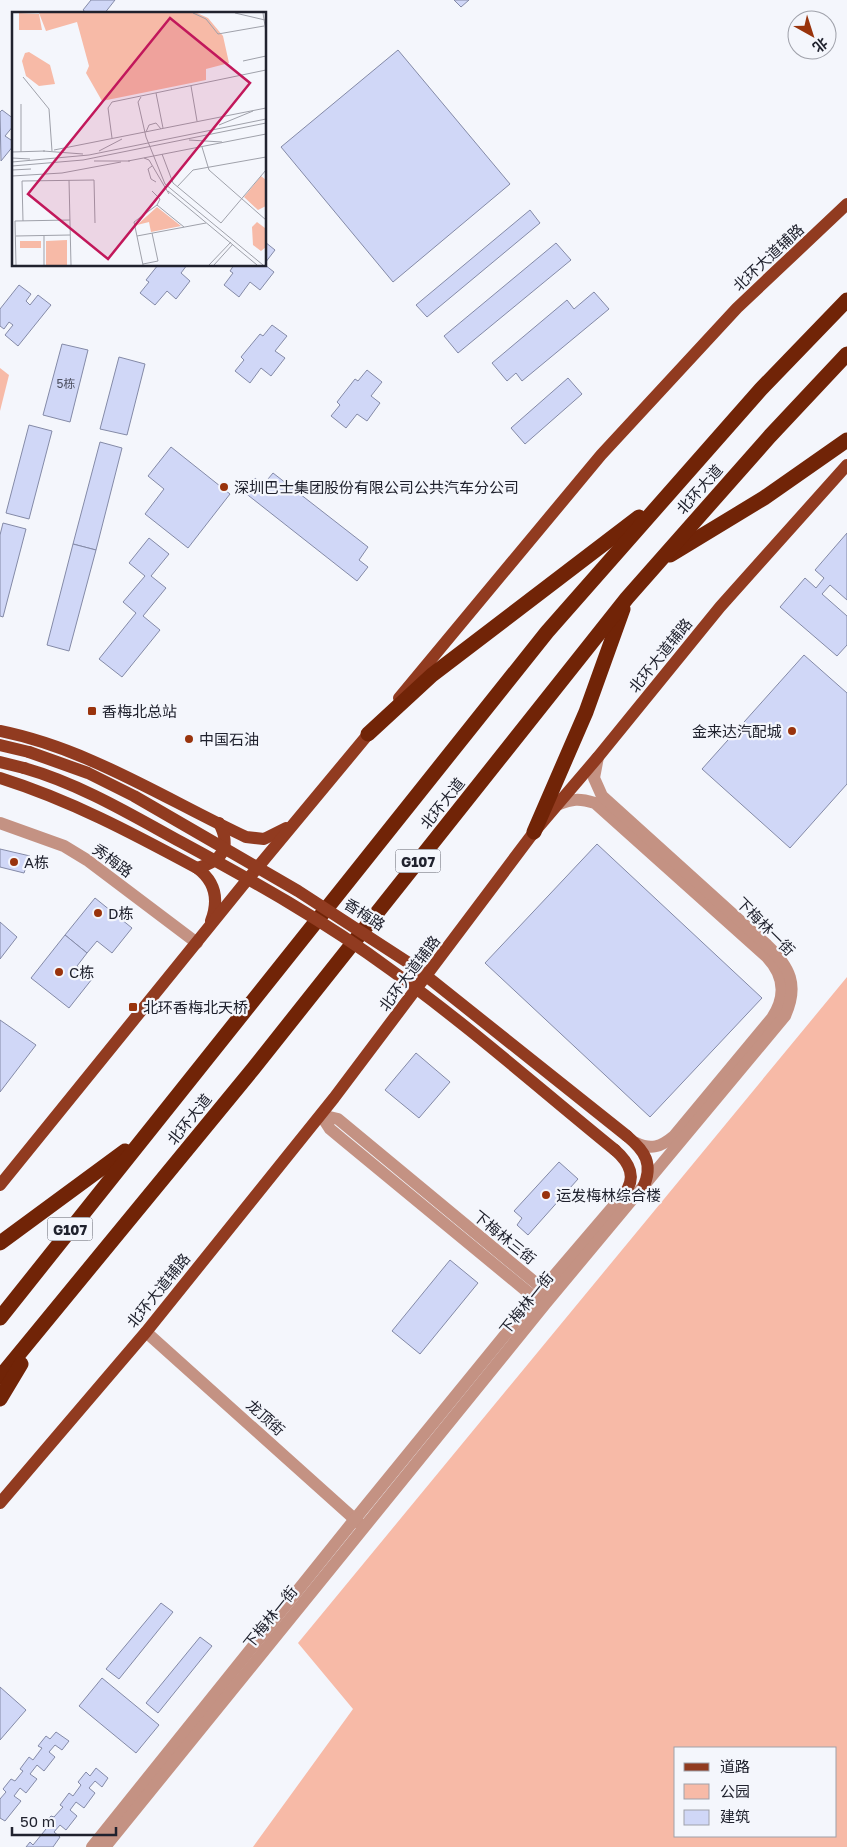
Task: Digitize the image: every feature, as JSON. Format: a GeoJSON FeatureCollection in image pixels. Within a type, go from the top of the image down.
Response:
{"type":"FeatureCollection","features":[{"type":"Feature","properties":{"kind":"highway","name":"北环大道"},"geometry":{"type":"LineString","coordinates":[[0,1318],[140,1140],[291,955],[547,632],[761,389],[847,298]]}},
{"type":"Feature","properties":{"kind":"highway","name":"北环大道"},"geometry":{"type":"LineString","coordinates":[[0,1377],[265,1054],[627,598],[844,357]]}},
{"type":"Feature","properties":{"kind":"highway"},"geometry":{"type":"LineString","coordinates":[[658,562],[764,498],[847,440]]}},
{"type":"Feature","properties":{"kind":"highway"},"geometry":{"type":"LineString","coordinates":[[368,734],[432,675],[670,492]]}},
{"type":"Feature","properties":{"kind":"highway"},"geometry":{"type":"LineString","coordinates":[[534,832],[586,712],[627,598]]}},
{"type":"Feature","properties":{"kind":"highway"},"geometry":{"type":"LineString","coordinates":[[0,1243],[140,1140]]}},
{"type":"Feature","properties":{"kind":"highway"},"geometry":{"type":"LineString","coordinates":[[0,1399],[47,1322]]}},
{"type":"Feature","properties":{"kind":"main road","name":"北环大道辅路"},"geometry":{"type":"LineString","coordinates":[[0,1185],[298,819],[601,455],[737,308],[847,204]]}},
{"type":"Feature","properties":{"kind":"main road","name":"北环大道辅路"},"geometry":{"type":"LineString","coordinates":[[0,1504],[146,1332],[321,1115],[534,832],[598,757],[720,607],[847,465]]}},
{"type":"Feature","properties":{"kind":"main road"},"geometry":{"type":"LineString","coordinates":[[0,731],[28,737],[78,753],[114,769],[246,837],[264,839],[284,829],[298,819]]}},
{"type":"Feature","properties":{"kind":"main road","name":"香梅路"},"geometry":{"type":"LineString","coordinates":[[0,744],[69,765],[110,784],[290,886],[391,950],[430,978],[631,1140],[644,1154],[648,1168],[648,1175],[643,1188]]}},
{"type":"Feature","properties":{"kind":"main road","name":"香梅路"},"geometry":{"type":"LineString","coordinates":[[0,762],[59,779],[107,802],[251,880],[338,933],[426,996],[615,1150],[624,1159],[631,1174],[630,1185],[624,1194]]}},
{"type":"Feature","properties":{"kind":"main road"},"geometry":{"type":"LineString","coordinates":[[0,778],[90,812],[196,868],[207,877],[216,894],[213,914],[205,932]]}},
{"type":"Feature","properties":{"kind":"main road"},"geometry":{"type":"LineString","coordinates":[[196,868],[208,865],[219,858],[224,850],[224,833],[219,823]]}},
{"type":"Feature","properties":{"kind":"street"},"geometry":{"type":"LineString","coordinates":[[557,805],[572,800],[598,800],[594,778],[598,757]]}},
{"type":"Feature","properties":{"kind":"street","name":"下梅林一街"},"geometry":{"type":"LineString","coordinates":[[598,800],[767,957],[776,969],[782,986],[781,999],[772,1018],[674,1136],[661,1146],[655,1148],[648,1148],[631,1140]]}},
{"type":"Feature","properties":{"kind":"street","name":"下梅林一街"},"geometry":{"type":"LineString","coordinates":[[541,1297],[643,1188],[785,1016],[791,997],[792,985],[786,968],[771,950],[598,800]]}},
{"type":"Feature","properties":{"kind":"street","name":"秀梅路"},"geometry":{"type":"LineString","coordinates":[[0,823],[64,846],[197,942]]}},
{"type":"Feature","properties":{"kind":"street","name":"下梅林三街"},"geometry":{"type":"LineString","coordinates":[[321,1115],[338,1119],[541,1297]]}},
{"type":"Feature","properties":{"kind":"street","name":"下梅林一街"},"geometry":{"type":"LineString","coordinates":[[105,1847],[360,1523],[624,1194]]}},
{"type":"Feature","properties":{"kind":"street","name":"龙顶街"},"geometry":{"type":"LineString","coordinates":[[146,1332],[360,1523]]}},
{"type":"Feature","properties":{"kind":"street","name":"下梅林一街"},"geometry":{"type":"LineString","coordinates":[[92,1847],[360,1523]]}},
{"type":"Feature","properties":{"kind":"green space"},"geometry":{"type":"Polygon","coordinates":[[[0,368],[9,375],[0,411],[0,368]]]}},
{"type":"Feature","properties":{"kind":"green space"},"geometry":{"type":"Polygon","coordinates":[[[847,977],[847,1847],[253,1847],[353,1709],[298,1643],[847,977]]]}},
{"type":"Feature","properties":{"kind":"building"},"geometry":{"type":"Polygon","coordinates":[[[91,0],[115,0],[106,12],[86,12],[83,10],[91,0]]]}},
{"type":"Feature","properties":{"kind":"building"},"geometry":{"type":"Polygon","coordinates":[[[454,0],[469,0],[461,7],[454,0]]]}},
{"type":"Feature","properties":{"kind":"building"},"geometry":{"type":"Polygon","coordinates":[[[398,50],[510,184],[393,282],[281,147],[398,50]]]}},
{"type":"Feature","properties":{"kind":"building"},"geometry":{"type":"Polygon","coordinates":[[[2,110],[12,118],[12,127],[5,136],[12,141],[12,147],[1,161],[0,112],[2,110]]]}},
{"type":"Feature","properties":{"kind":"building"},"geometry":{"type":"Polygon","coordinates":[[[530,210],[540,223],[427,317],[416,305],[530,210]]]}},
{"type":"Feature","properties":{"kind":"building"},"geometry":{"type":"Polygon","coordinates":[[[266,243],[275,250],[266,262],[266,243]]]}},
{"type":"Feature","properties":{"kind":"building"},"geometry":{"type":"Polygon","coordinates":[[[556,243],[571,260],[458,353],[444,336],[556,243]]]}},
{"type":"Feature","properties":{"kind":"building"},"geometry":{"type":"Polygon","coordinates":[[[157,266],[186,266],[181,273],[190,281],[176,299],[167,291],[155,305],[140,293],[149,282],[146,280],[157,266]]]}},
{"type":"Feature","properties":{"kind":"building"},"geometry":{"type":"Polygon","coordinates":[[[233,266],[266,266],[274,272],[260,290],[250,282],[239,297],[224,285],[233,273],[230,271],[233,266]]]}},
{"type":"Feature","properties":{"kind":"building"},"geometry":{"type":"Polygon","coordinates":[[[19,285],[31,294],[26,301],[30,305],[38,295],[51,305],[18,346],[5,335],[13,325],[9,322],[4,329],[0,326],[0,309],[19,285]]]}},
{"type":"Feature","properties":{"kind":"building"},"geometry":{"type":"Polygon","coordinates":[[[594,292],[609,309],[522,381],[516,373],[507,381],[492,363],[567,300],[574,309],[594,292]]]}},
{"type":"Feature","properties":{"kind":"building"},"geometry":{"type":"Polygon","coordinates":[[[272,325],[287,336],[275,351],[285,358],[271,376],[261,368],[250,383],[235,371],[244,360],[241,357],[260,334],[263,336],[272,325]]]}},
{"type":"Feature","properties":{"kind":"building"},"geometry":{"type":"Polygon","coordinates":[[[62,344],[88,350],[70,422],[43,415],[62,344]]]}},
{"type":"Feature","properties":{"kind":"building"},"geometry":{"type":"Polygon","coordinates":[[[119,357],[145,364],[127,435],[100,429],[119,357]]]}},
{"type":"Feature","properties":{"kind":"building"},"geometry":{"type":"Polygon","coordinates":[[[367,370],[382,382],[371,396],[380,403],[367,421],[357,414],[346,428],[331,416],[340,405],[337,402],[355,379],[358,381],[367,370]]]}},
{"type":"Feature","properties":{"kind":"building"},"geometry":{"type":"Polygon","coordinates":[[[568,378],[582,394],[525,444],[511,428],[568,378]]]}},
{"type":"Feature","properties":{"kind":"building"},"geometry":{"type":"Polygon","coordinates":[[[29,425],[52,431],[29,519],[6,513],[29,425]]]}},
{"type":"Feature","properties":{"kind":"building"},"geometry":{"type":"Polygon","coordinates":[[[100,442],[122,448],[96,550],[73,544],[100,442]]]}},
{"type":"Feature","properties":{"kind":"building"},"geometry":{"type":"Polygon","coordinates":[[[171,447],[230,494],[188,548],[145,514],[164,489],[148,476],[171,447]]]}},
{"type":"Feature","properties":{"kind":"building"},"geometry":{"type":"Polygon","coordinates":[[[273,473],[368,547],[359,560],[368,567],[357,581],[244,492],[255,478],[263,485],[273,473]]]}},
{"type":"Feature","properties":{"kind":"building"},"geometry":{"type":"Polygon","coordinates":[[[3,523],[26,529],[3,617],[0,616],[0,535],[3,523]]]}},
{"type":"Feature","properties":{"kind":"building"},"geometry":{"type":"Polygon","coordinates":[[[847,533],[847,600],[830,585],[822,594],[847,616],[847,645],[837,656],[780,607],[805,578],[816,588],[824,578],[815,570],[847,533]]]}},
{"type":"Feature","properties":{"kind":"building"},"geometry":{"type":"Polygon","coordinates":[[[149,538],[169,554],[151,576],[166,588],[143,616],[160,630],[122,677],[99,659],[136,613],[123,602],[145,576],[129,563],[149,538]]]}},
{"type":"Feature","properties":{"kind":"building"},"geometry":{"type":"Polygon","coordinates":[[[73,544],[96,550],[69,651],[47,645],[73,544]]]}},
{"type":"Feature","properties":{"kind":"building","name":"金来达汽配城"},"geometry":{"type":"Polygon","coordinates":[[[804,655],[847,693],[847,784],[790,848],[702,769],[804,655]]]}},
{"type":"Feature","properties":{"kind":"building"},"geometry":{"type":"Polygon","coordinates":[[[597,844],[762,998],[650,1117],[485,963],[597,844]]]}},
{"type":"Feature","properties":{"kind":"building","name":"A栋"},"geometry":{"type":"Polygon","coordinates":[[[0,849],[30,856],[24,873],[0,867],[0,849]]]}},
{"type":"Feature","properties":{"kind":"building","name":"D栋"},"geometry":{"type":"Polygon","coordinates":[[[95,898],[132,928],[112,953],[97,941],[87,953],[65,935],[95,898]]]}},
{"type":"Feature","properties":{"kind":"building"},"geometry":{"type":"Polygon","coordinates":[[[0,922],[17,937],[0,959],[0,922]]]}},
{"type":"Feature","properties":{"kind":"building","name":"C栋"},"geometry":{"type":"Polygon","coordinates":[[[65,935],[87,953],[77,966],[92,979],[69,1008],[31,978],[65,935]]]}},
{"type":"Feature","properties":{"kind":"building"},"geometry":{"type":"Polygon","coordinates":[[[0,1020],[36,1045],[0,1092],[0,1020]]]}},
{"type":"Feature","properties":{"kind":"building"},"geometry":{"type":"Polygon","coordinates":[[[416,1053],[450,1082],[419,1118],[385,1090],[416,1053]]]}},
{"type":"Feature","properties":{"kind":"building","name":"运发梅林综合楼"},"geometry":{"type":"Polygon","coordinates":[[[559,1162],[578,1179],[528,1235],[517,1225],[522,1218],[514,1211],[559,1162]]]}},
{"type":"Feature","properties":{"kind":"building"},"geometry":{"type":"Polygon","coordinates":[[[450,1260],[478,1283],[420,1354],[392,1331],[450,1260]]]}},
{"type":"Feature","properties":{"kind":"building"},"geometry":{"type":"Polygon","coordinates":[[[161,1603],[173,1612],[119,1679],[106,1669],[161,1603]]]}},
{"type":"Feature","properties":{"kind":"building"},"geometry":{"type":"Polygon","coordinates":[[[200,1637],[212,1646],[158,1713],[146,1703],[200,1637]]]}},
{"type":"Feature","properties":{"kind":"building"},"geometry":{"type":"Polygon","coordinates":[[[102,1678],[159,1725],[136,1753],[79,1706],[102,1678]]]}},
{"type":"Feature","properties":{"kind":"building"},"geometry":{"type":"Polygon","coordinates":[[[0,1687],[26,1710],[0,1740],[0,1687]]]}},
{"type":"Feature","properties":{"kind":"building"},"geometry":{"type":"Polygon","coordinates":[[[56,1732],[69,1741],[62,1750],[55,1745],[49,1752],[55,1757],[44,1771],[37,1765],[30,1774],[37,1779],[26,1793],[20,1788],[14,1796],[21,1801],[5,1821],[0,1818],[0,1799],[6,1792],[3,1789],[11,1779],[15,1781],[23,1771],[20,1769],[29,1757],[33,1760],[42,1748],[38,1746],[46,1736],[50,1739],[56,1732]]]}},
{"type":"Feature","properties":{"kind":"building"},"geometry":{"type":"Polygon","coordinates":[[[96,1768],[108,1778],[102,1787],[95,1781],[89,1788],[95,1793],[84,1808],[76,1802],[70,1810],[77,1816],[66,1830],[60,1825],[54,1832],[60,1837],[53,1847],[26,1847],[30,1842],[33,1845],[46,1829],[42,1826],[63,1807],[60,1805],[69,1793],[73,1796],[81,1785],[78,1782],[86,1772],[90,1776],[96,1768]]]}},
{"type":"Feature","properties":{"kind":"place","name":"深圳巴士集团股份有限公司公共汽车分公司"},"geometry":{"type":"Point","coordinates":[224,487]}},
{"type":"Feature","properties":{"kind":"place","name":"香梅北总站"},"geometry":{"type":"Point","coordinates":[92,711]}},
{"type":"Feature","properties":{"kind":"place","name":"金来达汽配城"},"geometry":{"type":"Point","coordinates":[792,731]}},
{"type":"Feature","properties":{"kind":"place","name":"中国石油"},"geometry":{"type":"Point","coordinates":[189,739]}},
{"type":"Feature","properties":{"kind":"place","name":"A栋"},"geometry":{"type":"Point","coordinates":[14,862]}},
{"type":"Feature","properties":{"kind":"place","name":"D栋"},"geometry":{"type":"Point","coordinates":[98,913]}},
{"type":"Feature","properties":{"kind":"place","name":"C栋"},"geometry":{"type":"Point","coordinates":[59,972]}},
{"type":"Feature","properties":{"kind":"place","name":"北环香梅北天桥"},"geometry":{"type":"Point","coordinates":[133,1007]}},
{"type":"Feature","properties":{"kind":"place","name":"运发梅林综合楼"},"geometry":{"type":"Point","coordinates":[546,1195]}}]}
